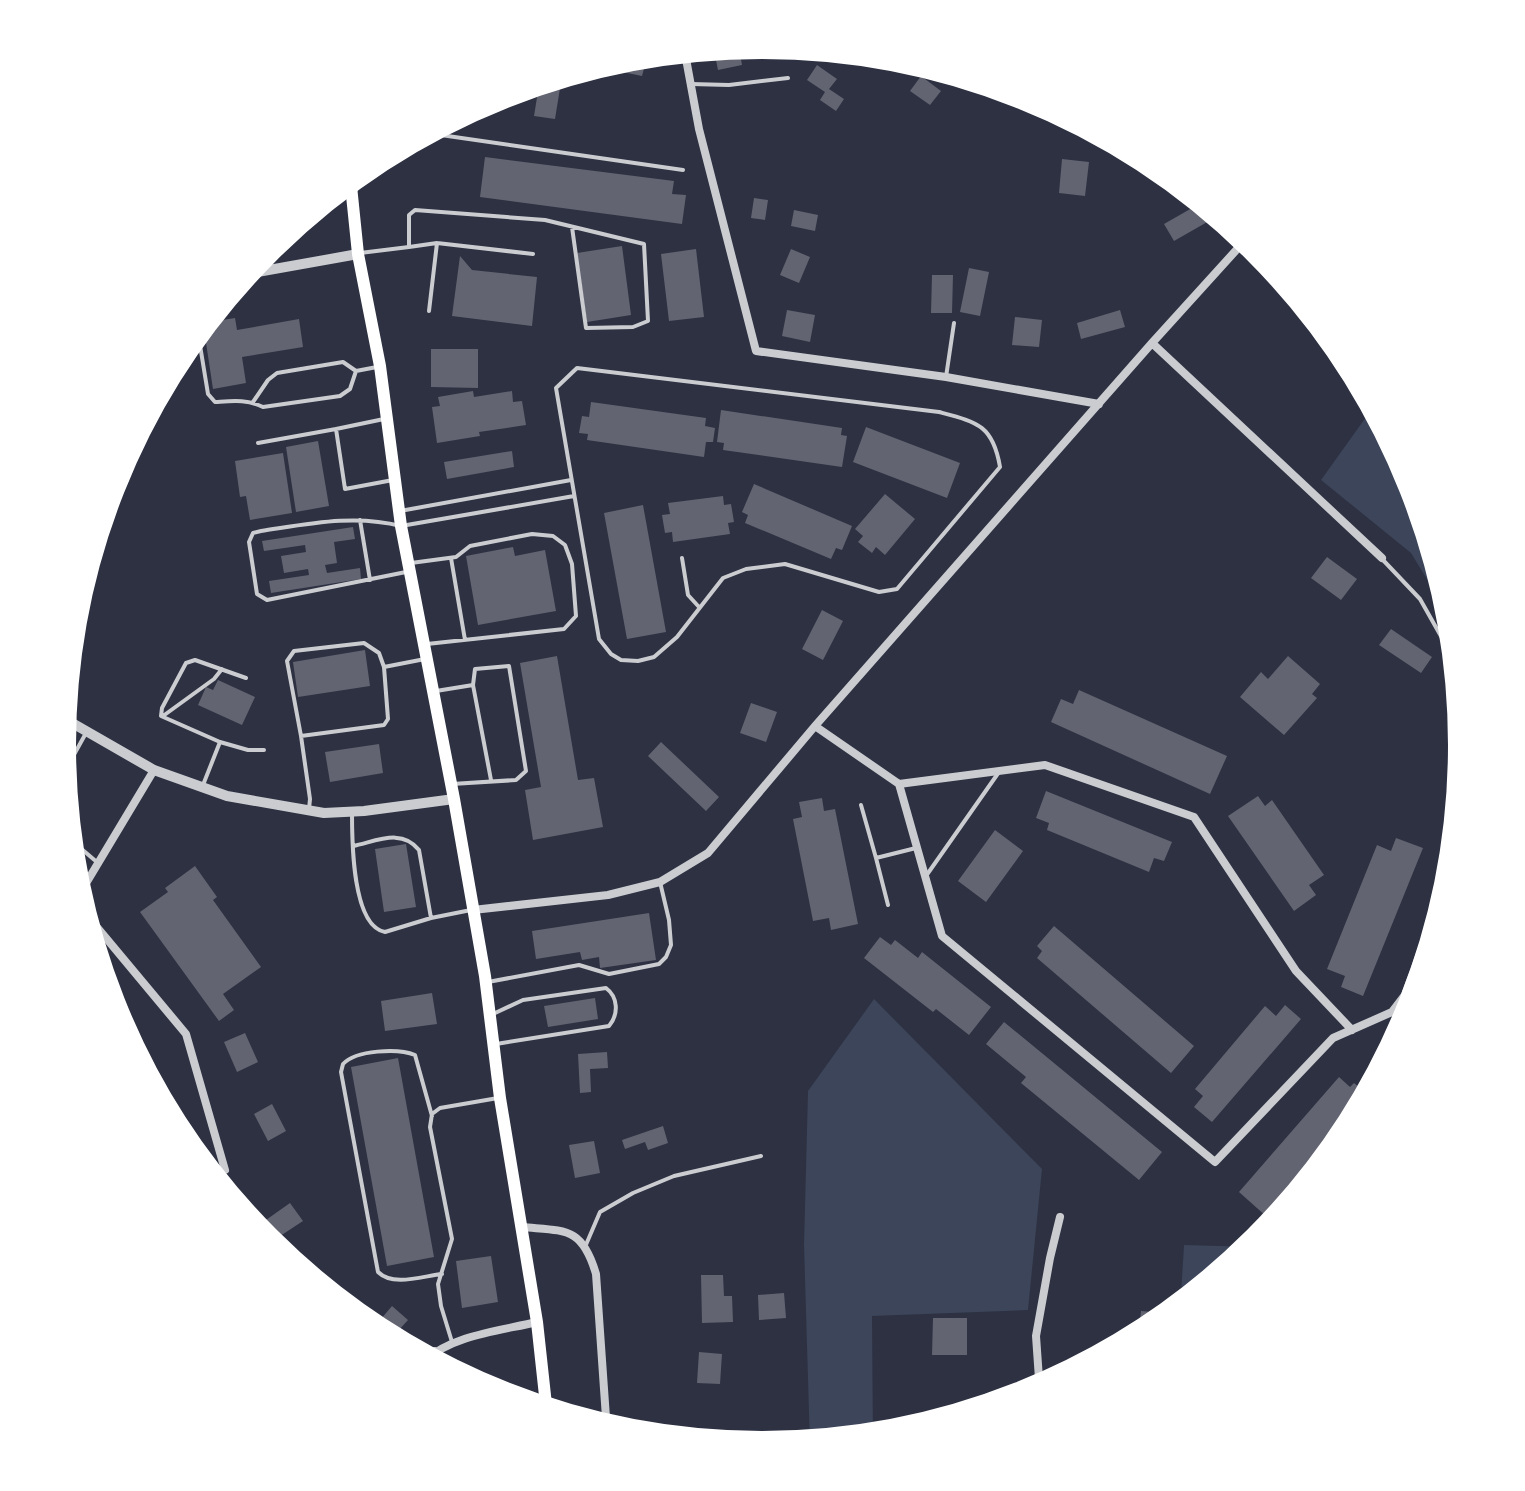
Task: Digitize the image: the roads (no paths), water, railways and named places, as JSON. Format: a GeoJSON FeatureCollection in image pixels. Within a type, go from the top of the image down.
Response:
{"type":"FeatureCollection","features":[{"type":"Feature","properties":{"kind":"main road"},"geometry":{"type":"LineString","coordinates":[[351,190],[358,254],[380,366],[398,511],[486,982],[500,1098],[537,1322],[546,1402]]}},
{"type":"Feature","properties":{"kind":"street"},"geometry":{"type":"LineString","coordinates":[[686,58],[699,129],[756,351],[946,377],[1099,404]]}},
{"type":"Feature","properties":{"kind":"street"},"geometry":{"type":"LineString","coordinates":[[473,910],[608,895],[660,882],[708,853],[815,726],[1240,246]]}},
{"type":"Feature","properties":{"kind":"street"},"geometry":{"type":"LineString","coordinates":[[260,272],[358,254]]}},
{"type":"Feature","properties":{"kind":"street"},"geometry":{"type":"LineString","coordinates":[[1152,343],[1382,558]]}},
{"type":"Feature","properties":{"kind":"street"},"geometry":{"type":"LineString","coordinates":[[72,722],[154,770],[227,796],[309,811],[352,812],[454,799]]}},
{"type":"Feature","properties":{"kind":"street"},"geometry":{"type":"LineString","coordinates":[[815,726],[899,784],[942,936],[1215,1162],[1333,1038],[1392,1012],[1405,995],[1426,938]]}},
{"type":"Feature","properties":{"kind":"street"},"geometry":{"type":"LineString","coordinates":[[899,784],[1045,765],[1194,817],[1296,971],[1352,1030]]}},
{"type":"Feature","properties":{"kind":"street"},"geometry":{"type":"LineString","coordinates":[[85,885],[154,770]]}},
{"type":"Feature","properties":{"kind":"street"},"geometry":{"type":"LineString","coordinates":[[95,924],[186,1034],[225,1170]]}},
{"type":"Feature","properties":{"kind":"street"},"geometry":{"type":"LineString","coordinates":[[1039,1379],[1036,1336],[1060,1217]]}},
{"type":"Feature","properties":{"kind":"street"},"geometry":{"type":"LineString","coordinates":[[522,1227],[568,1231],[585,1247],[596,1274],[606,1419]]}},
{"type":"Feature","properties":{"kind":"street"},"geometry":{"type":"LineString","coordinates":[[436,1354],[435,1351],[452,1343],[537,1322]]}},
{"type":"Feature","properties":{"kind":"lane"},"geometry":{"type":"LineString","coordinates":[[691,84],[729,85],[788,78]]}},
{"type":"Feature","properties":{"kind":"lane"},"geometry":{"type":"LineString","coordinates":[[439,135],[683,170]]}},
{"type":"Feature","properties":{"kind":"lane"},"geometry":{"type":"LineString","coordinates":[[409,247],[409,215],[415,210],[545,220],[644,244],[648,321],[633,327],[586,328],[572,227]]}},
{"type":"Feature","properties":{"kind":"lane"},"geometry":{"type":"LineString","coordinates":[[358,254],[437,243],[533,254]]}},
{"type":"Feature","properties":{"kind":"lane"},"geometry":{"type":"LineString","coordinates":[[429,311],[437,243]]}},
{"type":"Feature","properties":{"kind":"lane"},"geometry":{"type":"LineString","coordinates":[[946,377],[954,323]]}},
{"type":"Feature","properties":{"kind":"lane"},"geometry":{"type":"LineString","coordinates":[[200,345],[208,394],[215,402],[253,402],[263,407],[340,396],[350,389],[356,371]]}},
{"type":"Feature","properties":{"kind":"lane"},"geometry":{"type":"LineString","coordinates":[[253,402],[268,380],[277,373],[343,362],[356,371],[380,366]]}},
{"type":"Feature","properties":{"kind":"lane"},"geometry":{"type":"LineString","coordinates":[[577,368],[939,412],[976,422],[986,430],[997,449],[1000,467],[897,589],[879,592],[785,564],[746,569],[723,578],[677,637],[654,657],[638,661],[621,660],[611,654],[599,639],[571,480],[556,388],[577,368]]}},
{"type":"Feature","properties":{"kind":"lane"},"geometry":{"type":"LineString","coordinates":[[258,443],[386,418]]}},
{"type":"Feature","properties":{"kind":"lane"},"geometry":{"type":"LineString","coordinates":[[336,429],[345,489],[394,480]]}},
{"type":"Feature","properties":{"kind":"lane"},"geometry":{"type":"LineString","coordinates":[[398,511],[571,480]]}},
{"type":"Feature","properties":{"kind":"lane"},"geometry":{"type":"LineString","coordinates":[[425,644],[564,629],[576,616],[572,564],[565,545],[553,536],[532,534],[470,546],[451,558],[370,580],[267,600],[257,594],[249,542],[253,533],[346,519],[375,519],[401,526],[574,496]]}},
{"type":"Feature","properties":{"kind":"lane"},"geometry":{"type":"LineString","coordinates":[[360,520],[370,580]]}},
{"type":"Feature","properties":{"kind":"lane"},"geometry":{"type":"LineString","coordinates":[[451,558],[465,640]]}},
{"type":"Feature","properties":{"kind":"lane"},"geometry":{"type":"LineString","coordinates":[[682,558],[688,595],[699,607]]}},
{"type":"Feature","properties":{"kind":"lane"},"geometry":{"type":"LineString","coordinates":[[1382,558],[1420,599],[1447,650]]}},
{"type":"Feature","properties":{"kind":"lane"},"geometry":{"type":"LineString","coordinates":[[301,736],[384,725],[388,719],[384,667],[379,653],[364,643],[294,651],[287,661],[301,736],[309,811]]}},
{"type":"Feature","properties":{"kind":"lane"},"geometry":{"type":"LineString","coordinates":[[384,667],[427,658]]}},
{"type":"Feature","properties":{"kind":"lane"},"geometry":{"type":"LineString","coordinates":[[163,716],[162,708],[186,663],[195,660],[246,678]]}},
{"type":"Feature","properties":{"kind":"lane"},"geometry":{"type":"LineString","coordinates":[[451,784],[516,780],[526,771],[509,666],[475,669],[473,685],[491,780]]}},
{"type":"Feature","properties":{"kind":"lane"},"geometry":{"type":"LineString","coordinates":[[163,716],[214,679],[222,669]]}},
{"type":"Feature","properties":{"kind":"lane"},"geometry":{"type":"LineString","coordinates":[[434,691],[473,685]]}},
{"type":"Feature","properties":{"kind":"lane"},"geometry":{"type":"LineString","coordinates":[[163,716],[220,742],[248,750],[264,750]]}},
{"type":"Feature","properties":{"kind":"lane"},"geometry":{"type":"LineString","coordinates":[[71,759],[87,731]]}},
{"type":"Feature","properties":{"kind":"lane"},"geometry":{"type":"LineString","coordinates":[[203,787],[220,742]]}},
{"type":"Feature","properties":{"kind":"lane"},"geometry":{"type":"LineString","coordinates":[[924,877],[1001,769]]}},
{"type":"Feature","properties":{"kind":"lane"},"geometry":{"type":"LineString","coordinates":[[861,805],[888,905]]}},
{"type":"Feature","properties":{"kind":"lane"},"geometry":{"type":"LineString","coordinates":[[352,812],[352,846],[362,909],[369,923],[378,931],[385,932],[431,918],[473,910]]}},
{"type":"Feature","properties":{"kind":"lane"},"geometry":{"type":"LineString","coordinates":[[352,846],[401,836],[413,841],[419,850],[431,918]]}},
{"type":"Feature","properties":{"kind":"lane"},"geometry":{"type":"LineString","coordinates":[[79,847],[98,863]]}},
{"type":"Feature","properties":{"kind":"lane"},"geometry":{"type":"LineString","coordinates":[[876,858],[916,848]]}},
{"type":"Feature","properties":{"kind":"lane"},"geometry":{"type":"LineString","coordinates":[[486,982],[579,965],[609,974],[659,964],[671,945],[660,882]]}},
{"type":"Feature","properties":{"kind":"lane"},"geometry":{"type":"LineString","coordinates":[[490,1015],[523,1000],[606,988],[615,998],[616,1013],[609,1026],[494,1044]]}},
{"type":"Feature","properties":{"kind":"lane"},"geometry":{"type":"LineString","coordinates":[[442,1274],[395,1280],[384,1278],[378,1272],[341,1072],[343,1064],[355,1056],[400,1049],[415,1055],[432,1116],[430,1127],[452,1239],[442,1274],[438,1284],[452,1343]]}},
{"type":"Feature","properties":{"kind":"lane"},"geometry":{"type":"LineString","coordinates":[[432,1116],[440,1108],[500,1098]]}},
{"type":"Feature","properties":{"kind":"lane"},"geometry":{"type":"LineString","coordinates":[[585,1247],[600,1212],[633,1193],[674,1176],[761,1156]]}}]}
